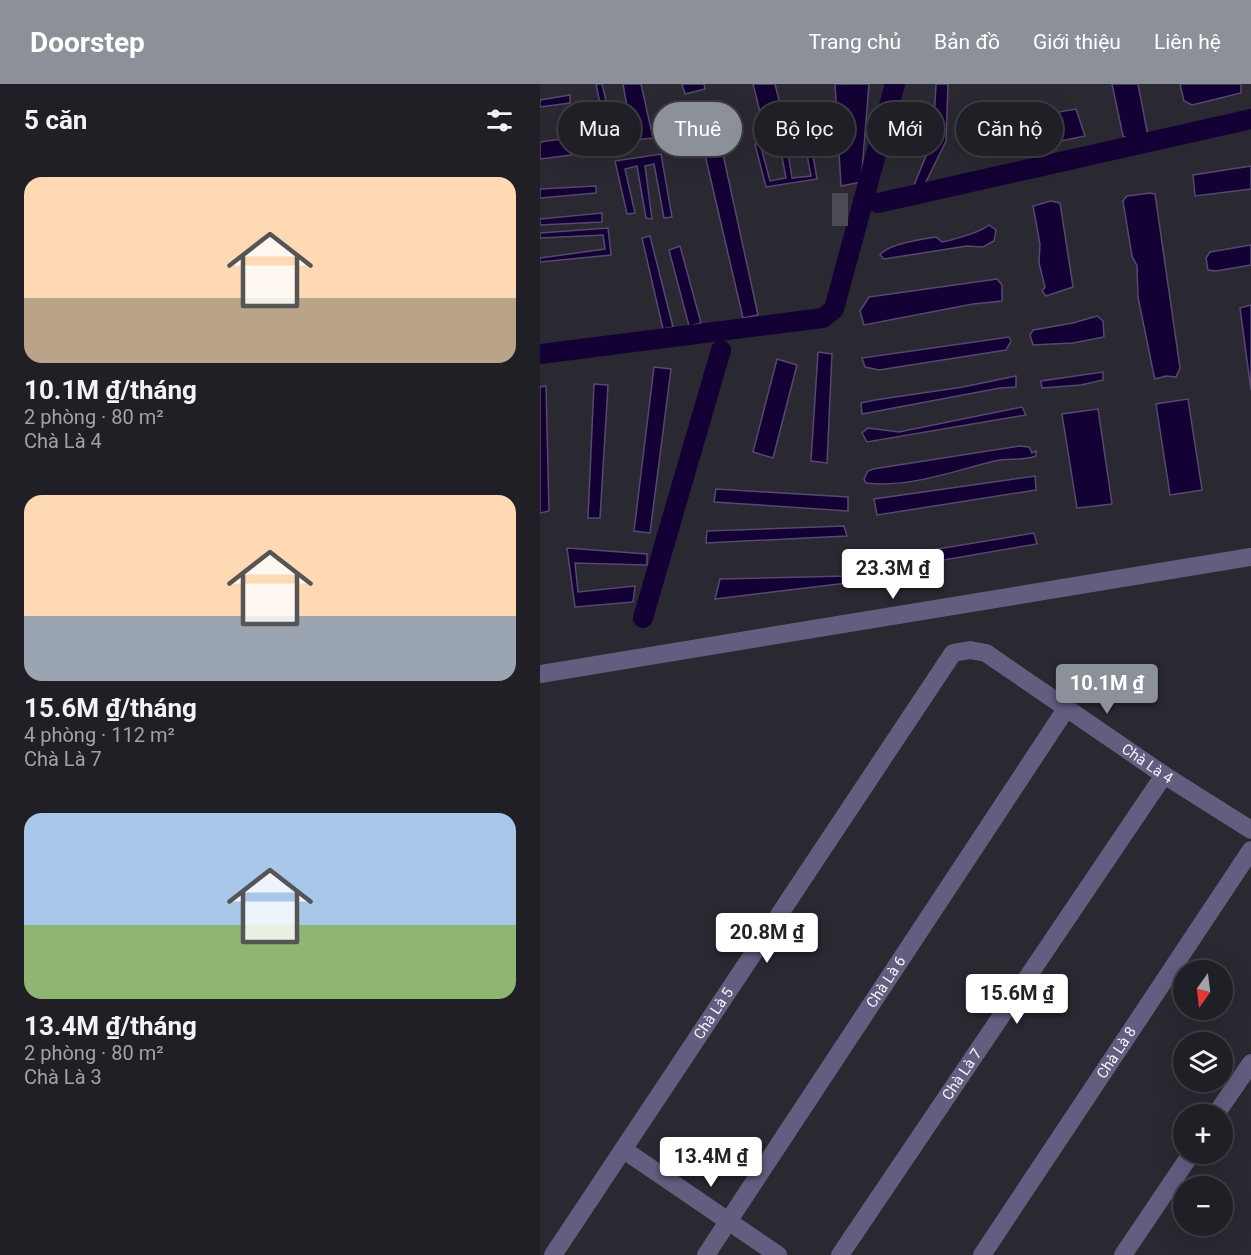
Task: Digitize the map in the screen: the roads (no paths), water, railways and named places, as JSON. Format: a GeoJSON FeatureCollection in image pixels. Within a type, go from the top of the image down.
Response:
{"type":"FeatureCollection","features":[{"type":"Feature","properties":{"kind":"street"},"geometry":{"type":"LineString","coordinates":[[540,674],[1251,558]]}},
{"type":"Feature","properties":{"kind":"street","name":"Chà Là 4"},"geometry":{"type":"LineString","coordinates":[[953,653],[970,650],[986,653],[1164,775],[1251,830]]}},
{"type":"Feature","properties":{"kind":"street","name":"Chà Là 5"},"geometry":{"type":"LineString","coordinates":[[553,1255],[953,653]]}},
{"type":"Feature","properties":{"kind":"street","name":"Chà Là 6"},"geometry":{"type":"LineString","coordinates":[[706,1255],[1066,709]]}},
{"type":"Feature","properties":{"kind":"street","name":"Chà Là 7"},"geometry":{"type":"LineString","coordinates":[[840,1255],[1164,775]]}},
{"type":"Feature","properties":{"kind":"street","name":"Chà Là 8"},"geometry":{"type":"LineString","coordinates":[[981,1255],[1251,850]]}},
{"type":"Feature","properties":{"kind":"street"},"geometry":{"type":"LineString","coordinates":[[1223,1104],[1251,1063]]}},
{"type":"Feature","properties":{"kind":"street"},"geometry":{"type":"LineString","coordinates":[[624,1150],[778,1255]]}},
{"type":"Feature","properties":{"kind":"street"},"geometry":{"type":"LineString","coordinates":[[1123,1255],[1184,1164]]}},
{"type":"Feature","properties":{"kind":"waterway"},"geometry":{"type":"LineString","coordinates":[[540,354],[823,318],[834,309],[895,84]]}},
{"type":"Feature","properties":{"kind":"waterway"},"geometry":{"type":"LineString","coordinates":[[878,203],[1251,119]]}},
{"type":"Feature","properties":{"kind":"waterway"},"geometry":{"type":"LineString","coordinates":[[643,618],[721,350]]}}]}
